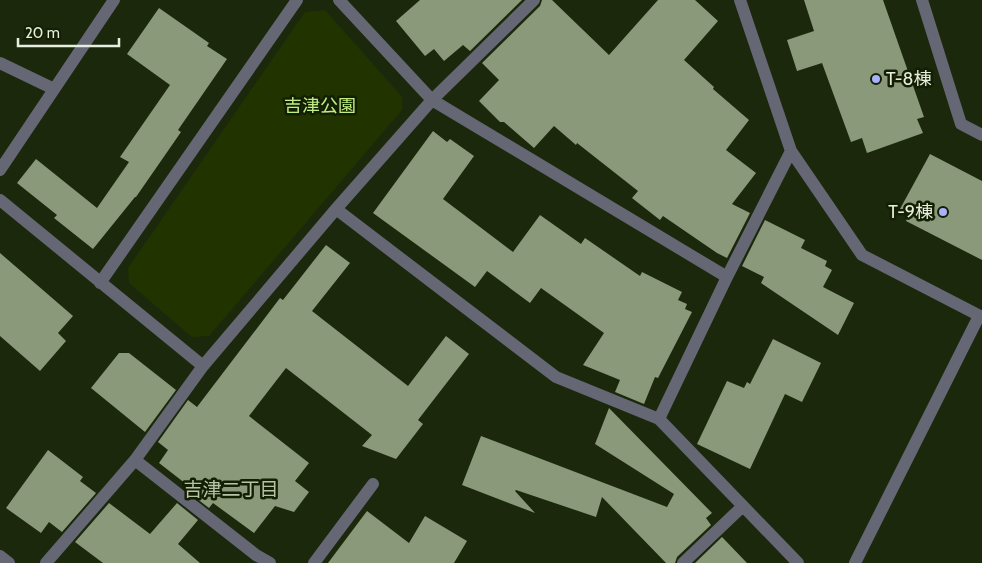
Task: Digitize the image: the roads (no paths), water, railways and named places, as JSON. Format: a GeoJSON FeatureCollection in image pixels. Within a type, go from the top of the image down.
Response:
{"type":"FeatureCollection","features":[{"type":"Feature","properties":{"kind":"street"},"geometry":{"type":"LineString","coordinates":[[0,170],[114,0]]}},
{"type":"Feature","properties":{"kind":"street"},"geometry":{"type":"LineString","coordinates":[[100,283],[297,0]]}},
{"type":"Feature","properties":{"kind":"street"},"geometry":{"type":"LineString","coordinates":[[340,0],[432,100],[727,277]]}},
{"type":"Feature","properties":{"kind":"street"},"geometry":{"type":"LineString","coordinates":[[46,563],[135,460],[203,366],[336,208],[432,100],[534,0]]}},
{"type":"Feature","properties":{"kind":"street"},"geometry":{"type":"LineString","coordinates":[[740,0],[791,151],[862,256],[980,316],[855,563]]}},
{"type":"Feature","properties":{"kind":"street"},"geometry":{"type":"LineString","coordinates":[[922,0],[961,124],[982,135]]}},
{"type":"Feature","properties":{"kind":"street"},"geometry":{"type":"LineString","coordinates":[[0,63],[54,89]]}},
{"type":"Feature","properties":{"kind":"street"},"geometry":{"type":"LineString","coordinates":[[659,419],[727,277],[791,151]]}},
{"type":"Feature","properties":{"kind":"street"},"geometry":{"type":"LineString","coordinates":[[0,200],[203,366]]}},
{"type":"Feature","properties":{"kind":"street"},"geometry":{"type":"LineString","coordinates":[[336,208],[556,377],[659,419],[798,563]]}},
{"type":"Feature","properties":{"kind":"street"},"geometry":{"type":"LineString","coordinates":[[135,460],[256,555],[270,563]]}},
{"type":"Feature","properties":{"kind":"street"},"geometry":{"type":"LineString","coordinates":[[314,563],[373,484]]}},
{"type":"Feature","properties":{"kind":"street"},"geometry":{"type":"LineString","coordinates":[[683,563],[742,506]]}},
{"type":"Feature","properties":{"kind":"street"},"geometry":{"type":"LineString","coordinates":[[0,556],[9,563]]}},
{"type":"Feature","properties":{"kind":"place","name":"T-8棟"},"geometry":{"type":"Point","coordinates":[876,79]}},
{"type":"Feature","properties":{"kind":"place","name":"T-9棟"},"geometry":{"type":"Point","coordinates":[943,212]}},
{"type":"Feature","properties":{"kind":"district","name":"吉津二丁目"},"geometry":{"type":"Point","coordinates":[231,489]}},
{"type":"Feature","properties":{"kind":"park label","name":"吉津公園"},"geometry":{"type":"Point","coordinates":[320,106]}}]}
